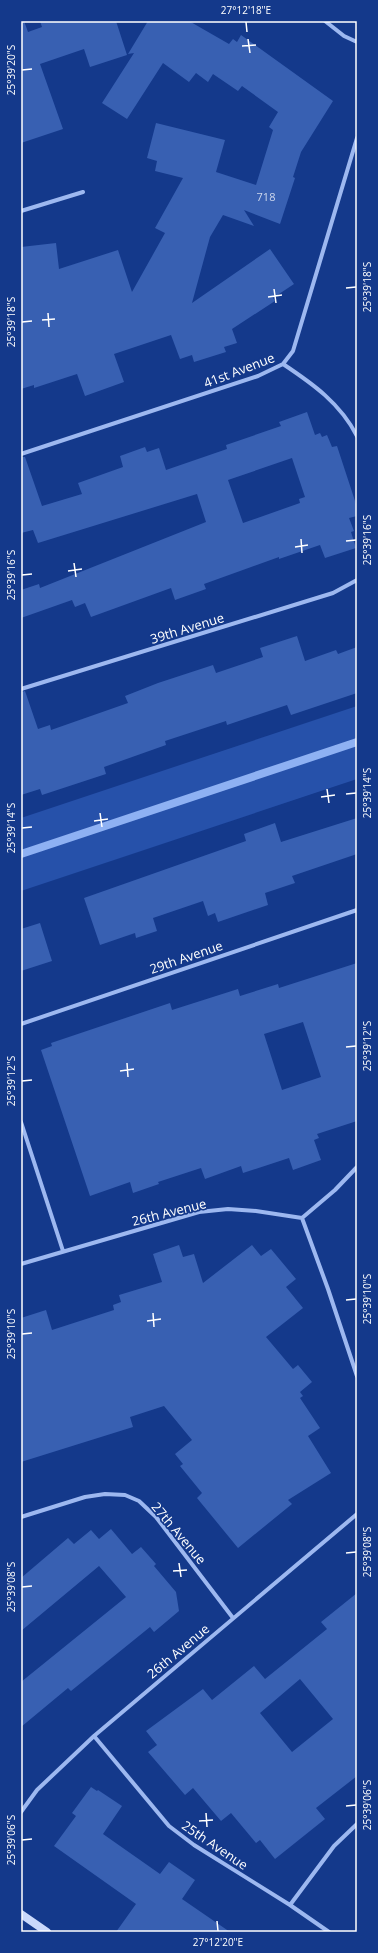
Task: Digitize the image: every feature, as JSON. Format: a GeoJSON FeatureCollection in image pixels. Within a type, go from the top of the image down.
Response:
{"type":"FeatureCollection","features":[{"type":"Feature","properties":{"kind":"street"},"geometry":{"type":"LineString","coordinates":[[325,21],[344,36],[357,42]]}},
{"type":"Feature","properties":{"kind":"street","name":"41st Avenue"},"geometry":{"type":"LineString","coordinates":[[21,454],[258,376],[283,364],[293,351],[357,138]]}},
{"type":"Feature","properties":{"kind":"street"},"geometry":{"type":"LineString","coordinates":[[21,211],[83,192]]}},
{"type":"Feature","properties":{"kind":"street"},"geometry":{"type":"LineString","coordinates":[[283,364],[314,385],[335,403],[357,436]]}},
{"type":"Feature","properties":{"kind":"street","name":"39th Avenue"},"geometry":{"type":"LineString","coordinates":[[21,689],[333,593],[357,580]]}},
{"type":"Feature","properties":{"kind":"street","name":"29th Avenue"},"geometry":{"type":"LineString","coordinates":[[21,1024],[357,910]]}},
{"type":"Feature","properties":{"kind":"street"},"geometry":{"type":"LineString","coordinates":[[21,1122],[63,1251]]}},
{"type":"Feature","properties":{"kind":"street"},"geometry":{"type":"LineString","coordinates":[[357,1167],[335,1190],[302,1218],[328,1288],[357,1376]]}},
{"type":"Feature","properties":{"kind":"street","name":"26th Avenue"},"geometry":{"type":"LineString","coordinates":[[21,1264],[199,1212],[228,1209],[256,1211],[302,1218]]}},
{"type":"Feature","properties":{"kind":"street","name":"27th Avenue"},"geometry":{"type":"LineString","coordinates":[[21,1517],[85,1497],[105,1494],[125,1495],[139,1501],[156,1517],[233,1618]]}},
{"type":"Feature","properties":{"kind":"street","name":"26th Avenue"},"geometry":{"type":"LineString","coordinates":[[21,1812],[38,1790],[94,1736],[357,1514]]}},
{"type":"Feature","properties":{"kind":"street","name":"25th Avenue"},"geometry":{"type":"LineString","coordinates":[[94,1736],[169,1826],[194,1845],[290,1905],[329,1932]]}},
{"type":"Feature","properties":{"kind":"street"},"geometry":{"type":"LineString","coordinates":[[290,1905],[334,1846],[357,1824]]}},
{"type":"Feature","properties":{"kind":"street"},"geometry":{"type":"LineString","coordinates":[[21,1914],[48,1932]]}},
{"type":"Feature","properties":{"kind":"shaded area"},"geometry":{"type":"Polygon","coordinates":[[[357,706],[357,779],[21,891],[21,818],[357,706]]]}},
{"type":"Feature","properties":{"kind":"building"},"geometry":{"type":"Polygon","coordinates":[[[21,21],[24,21],[28,32],[42,27],[40,21],[116,21],[127,55],[90,67],[84,49],[40,64],[63,129],[21,143],[21,21]]]}},
{"type":"Feature","properties":{"kind":"building"},"geometry":{"type":"Polygon","coordinates":[[[148,21],[189,21],[229,44],[233,39],[237,42],[241,35],[333,101],[301,152],[293,177],[295,178],[280,224],[244,210],[254,226],[223,215],[210,237],[192,303],[270,249],[294,284],[273,298],[275,301],[232,329],[237,343],[224,347],[226,352],[194,362],[192,355],[180,359],[171,335],[114,354],[124,382],[85,396],[77,374],[34,388],[34,385],[21,389],[21,247],[56,243],[59,269],[118,250],[132,292],[165,233],[155,228],[183,178],[155,171],[157,161],[147,158],[156,123],[225,140],[216,172],[256,185],[273,130],[269,127],[278,112],[242,86],[238,91],[213,74],[208,82],[196,73],[189,82],[163,63],[127,119],[102,103],[134,53],[128,54],[148,21]]]}},
{"type":"Feature","properties":{"kind":"building"},"geometry":{"type":"Polygon","coordinates":[[[307,412],[315,435],[320,433],[322,437],[327,435],[332,447],[337,446],[357,507],[357,516],[349,518],[354,531],[351,532],[356,548],[325,558],[320,545],[279,559],[279,557],[204,584],[206,589],[175,600],[171,588],[91,617],[85,603],[75,607],[72,600],[21,618],[21,590],[39,584],[40,588],[206,522],[197,494],[38,543],[33,530],[21,533],[21,457],[25,457],[42,506],[82,494],[78,483],[123,467],[120,456],[145,447],[147,452],[159,448],[166,470],[227,449],[226,445],[281,426],[279,422],[307,412]],[[292,458],[228,480],[243,523],[300,503],[299,499],[305,497],[292,458]]]}},
{"type":"Feature","properties":{"kind":"building"},"geometry":{"type":"Polygon","coordinates":[[[297,636],[305,661],[336,650],[338,654],[357,647],[357,693],[291,715],[287,705],[227,725],[226,721],[165,741],[166,745],[104,767],[106,774],[42,795],[40,789],[21,795],[21,692],[25,691],[38,729],[50,725],[51,730],[128,703],[125,696],[158,683],[213,665],[216,673],[263,657],[260,648],[297,636]]]}},
{"type":"Feature","properties":{"kind":"building"},"geometry":{"type":"Polygon","coordinates":[[[357,818],[357,854],[292,876],[295,883],[265,893],[268,905],[218,922],[215,913],[208,916],[203,901],[153,918],[157,931],[136,938],[135,933],[100,945],[84,898],[246,841],[244,834],[275,823],[281,842],[357,818]]]}},
{"type":"Feature","properties":{"kind":"building"},"geometry":{"type":"Polygon","coordinates":[[[40,923],[52,961],[21,971],[21,929],[40,923]]]}},
{"type":"Feature","properties":{"kind":"building"},"geometry":{"type":"Polygon","coordinates":[[[357,963],[357,1121],[317,1134],[319,1138],[314,1140],[321,1160],[293,1170],[289,1158],[243,1173],[241,1166],[205,1179],[201,1168],[158,1182],[159,1184],[133,1193],[130,1182],[90,1196],[41,1050],[52,1046],[51,1043],[170,1003],[172,1010],[238,989],[240,996],[278,984],[279,988],[357,963]],[[303,1022],[264,1034],[282,1090],[321,1077],[303,1022]]]}},
{"type":"Feature","properties":{"kind":"building"},"geometry":{"type":"Polygon","coordinates":[[[179,1245],[183,1257],[194,1254],[203,1283],[252,1245],[261,1256],[271,1249],[296,1279],[286,1287],[303,1308],[266,1337],[293,1369],[298,1365],[312,1382],[300,1392],[303,1396],[300,1398],[320,1428],[308,1436],[331,1473],[288,1500],[292,1504],[238,1548],[197,1498],[202,1493],[180,1466],[183,1464],[175,1454],[192,1440],[164,1406],[130,1417],[133,1427],[21,1462],[21,1318],[46,1310],[52,1330],[114,1310],[113,1305],[121,1302],[119,1295],[162,1282],[153,1254],[179,1245]]]}},
{"type":"Feature","properties":{"kind":"building"},"geometry":{"type":"Polygon","coordinates":[[[111,1529],[132,1554],[141,1547],[156,1564],[154,1566],[176,1592],[179,1611],[154,1632],[150,1627],[71,1691],[68,1688],[21,1727],[21,1682],[126,1597],[99,1566],[21,1631],[21,1578],[68,1538],[74,1544],[91,1530],[99,1539],[111,1529]]]}},
{"type":"Feature","properties":{"kind":"building"},"geometry":{"type":"Polygon","coordinates":[[[357,1593],[357,1776],[316,1808],[325,1819],[275,1859],[260,1840],[256,1843],[231,1813],[221,1821],[193,1788],[185,1795],[148,1752],[157,1745],[146,1731],[203,1689],[212,1700],[254,1666],[265,1679],[327,1629],[321,1622],[357,1593]],[[300,1679],[260,1713],[292,1752],[333,1719],[300,1679]]]}},
{"type":"Feature","properties":{"kind":"building"},"geometry":{"type":"Polygon","coordinates":[[[91,1787],[122,1806],[103,1834],[160,1874],[169,1862],[195,1880],[182,1899],[230,1932],[116,1932],[136,1904],[54,1846],[76,1816],[72,1813],[91,1787]]]}},
{"type":"Feature","properties":{"kind":"waterway"},"geometry":{"type":"LineString","coordinates":[[21,854],[357,742]]}}]}
